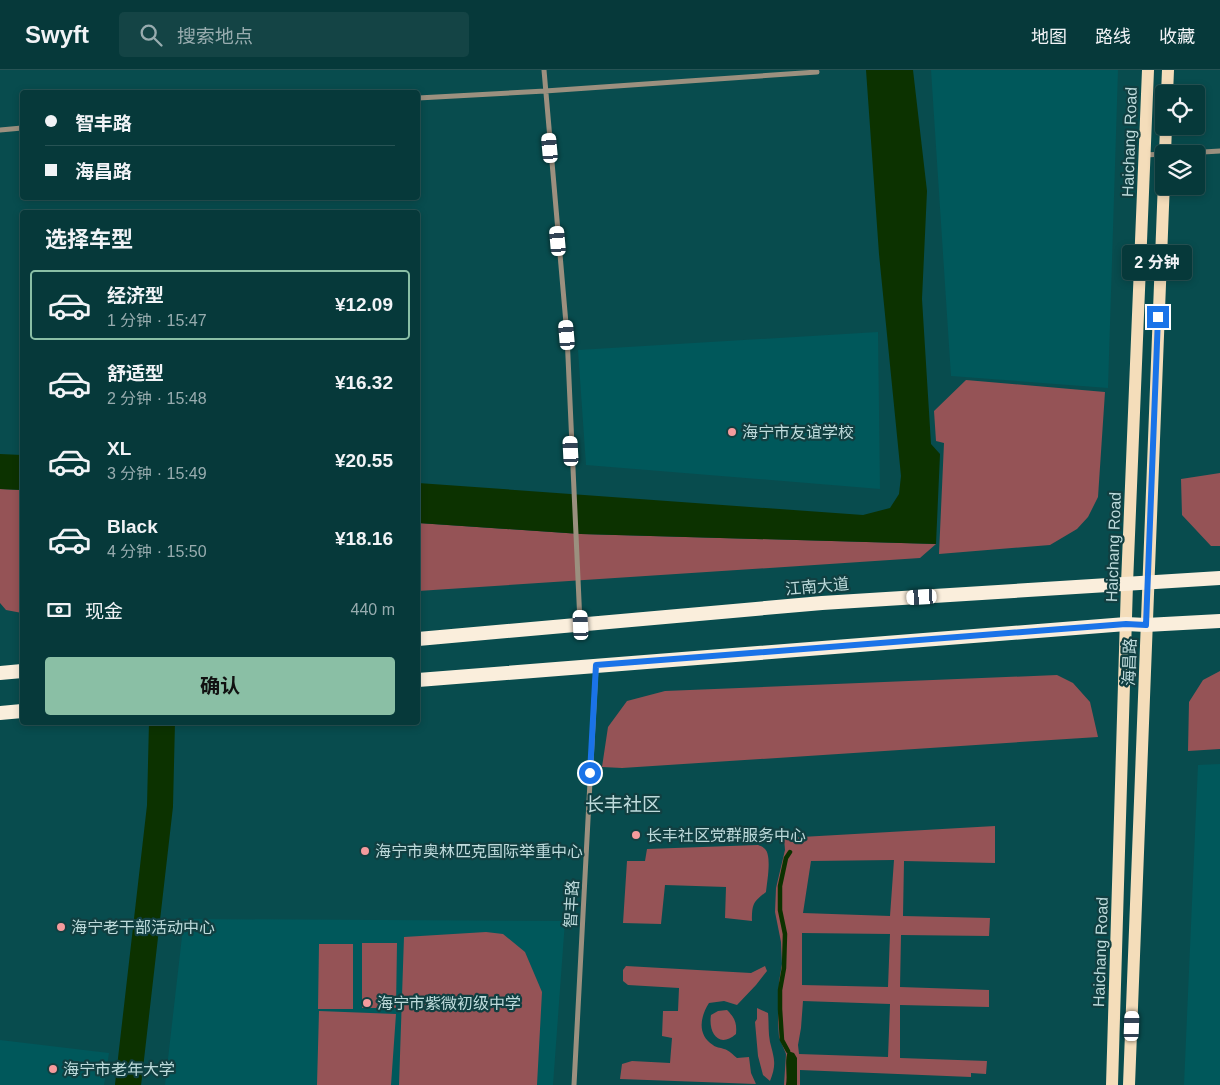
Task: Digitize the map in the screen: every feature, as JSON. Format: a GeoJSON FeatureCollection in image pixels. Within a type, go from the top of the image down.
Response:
{"type":"FeatureCollection","features":[{"type":"Feature","properties":{"kind":"highway","name":"江南大道"},"geometry":{"type":"LineString","coordinates":[[420,639],[822,603],[1220,578]]}},
{"type":"Feature","properties":{"kind":"highway"},"geometry":{"type":"LineString","coordinates":[[420,680],[1126,624],[1146,625],[1220,621]]}},
{"type":"Feature","properties":{"kind":"highway"},"geometry":{"type":"LineString","coordinates":[[0,672],[20,671]]}},
{"type":"Feature","properties":{"kind":"highway"},"geometry":{"type":"LineString","coordinates":[[0,713],[20,711]]}},
{"type":"Feature","properties":{"kind":"main road","name":"Haichang Road"},"geometry":{"type":"LineString","coordinates":[[1112,1085],[1127,584],[1148,70]]}},
{"type":"Feature","properties":{"kind":"main road"},"geometry":{"type":"LineString","coordinates":[[1167,85],[1168,70]]}},
{"type":"Feature","properties":{"kind":"main road","name":"海昌路"},"geometry":{"type":"LineString","coordinates":[[1129,1085],[1163,195]]}},
{"type":"Feature","properties":{"kind":"street"},"geometry":{"type":"LineString","coordinates":[[544,70],[567,335],[572,476],[581,625]]}},
{"type":"Feature","properties":{"kind":"street"},"geometry":{"type":"LineString","coordinates":[[420,98],[817,72]]}},
{"type":"Feature","properties":{"kind":"street"},"geometry":{"type":"LineString","coordinates":[[0,130],[20,128]]}},
{"type":"Feature","properties":{"kind":"street"},"geometry":{"type":"LineString","coordinates":[[1205,152],[1220,151]]}},
{"type":"Feature","properties":{"kind":"street"},"geometry":{"type":"LineString","coordinates":[[1144,155],[1155,154]]}},
{"type":"Feature","properties":{"kind":"street","name":"智丰路"},"geometry":{"type":"LineString","coordinates":[[574,1085],[596,665]]}},
{"type":"Feature","properties":{"kind":"shaded area"},"geometry":{"type":"Polygon","coordinates":[[[866,70],[913,70],[927,191],[922,299],[931,444],[940,454],[936,544],[581,534],[420,523],[420,483],[863,515],[890,508],[899,494],[901,476],[879,254],[866,70]]]}},
{"type":"Feature","properties":{"kind":"shaded area"},"geometry":{"type":"Polygon","coordinates":[[[931,70],[1118,70],[1108,388],[951,376],[931,70]]]}},
{"type":"Feature","properties":{"kind":"shaded area","name":"海宁市友谊学校"},"geometry":{"type":"Polygon","coordinates":[[[878,332],[880,489],[586,465],[578,350],[878,332]]]}},
{"type":"Feature","properties":{"kind":"shaded area"},"geometry":{"type":"Polygon","coordinates":[[[966,380],[1105,392],[1098,497],[1088,517],[1077,529],[1050,545],[939,554],[944,443],[936,441],[934,411],[966,380]]]}},
{"type":"Feature","properties":{"kind":"shaded area"},"geometry":{"type":"Polygon","coordinates":[[[0,454],[20,455],[20,490],[0,489],[0,454]]]}},
{"type":"Feature","properties":{"kind":"shaded area"},"geometry":{"type":"Polygon","coordinates":[[[1220,473],[1220,546],[1211,546],[1182,515],[1181,479],[1220,473]]]}},
{"type":"Feature","properties":{"kind":"shaded area"},"geometry":{"type":"Polygon","coordinates":[[[0,489],[20,490],[20,613],[6,610],[0,603],[0,489]]]}},
{"type":"Feature","properties":{"kind":"shaded area"},"geometry":{"type":"Polygon","coordinates":[[[420,523],[581,534],[936,544],[920,558],[420,591],[420,523]]]}},
{"type":"Feature","properties":{"kind":"shaded area"},"geometry":{"type":"Polygon","coordinates":[[[1220,671],[1220,749],[1188,751],[1189,702],[1203,680],[1220,671]]]}},
{"type":"Feature","properties":{"kind":"shaded area"},"geometry":{"type":"Polygon","coordinates":[[[1057,675],[1073,683],[1090,702],[1098,737],[622,768],[602,767],[608,727],[627,701],[665,691],[1057,675]]]}},
{"type":"Feature","properties":{"kind":"shaded area"},"geometry":{"type":"Polygon","coordinates":[[[1220,764],[1220,1085],[1184,1085],[1198,765],[1220,764]]]}},
{"type":"Feature","properties":{"kind":"shaded area"},"geometry":{"type":"Polygon","coordinates":[[[995,826],[995,863],[904,861],[903,916],[990,918],[989,936],[901,935],[900,987],[989,990],[989,1007],[900,1005],[900,1058],[987,1061],[986,1074],[971,1073],[971,1077],[800,1070],[800,1085],[784,1085],[786,1054],[779,1037],[778,1022],[779,982],[782,964],[781,942],[775,912],[776,888],[785,850],[784,838],[995,826]],[[894,860],[811,861],[803,913],[890,916],[894,860]],[[802,933],[802,985],[888,987],[890,934],[802,933]],[[803,1001],[798,1045],[799,1054],[888,1057],[890,1004],[803,1001]]]}},
{"type":"Feature","properties":{"kind":"shaded area"},"geometry":{"type":"Polygon","coordinates":[[[758,845],[767,852],[769,869],[766,892],[754,904],[752,921],[725,918],[726,887],[665,885],[661,924],[623,923],[627,861],[645,861],[647,849],[758,845]]]}},
{"type":"Feature","properties":{"kind":"shaded area","name":"海宁市紫微初级中学"},"geometry":{"type":"Polygon","coordinates":[[[184,919],[565,921],[553,1085],[165,1085],[184,919]]]}},
{"type":"Feature","properties":{"kind":"shaded area"},"geometry":{"type":"Polygon","coordinates":[[[486,932],[503,934],[525,952],[542,992],[537,1085],[399,1085],[404,937],[486,932]]]}},
{"type":"Feature","properties":{"kind":"shaded area"},"geometry":{"type":"Polygon","coordinates":[[[362,943],[397,943],[396,1008],[362,1008],[362,943]]]}},
{"type":"Feature","properties":{"kind":"shaded area"},"geometry":{"type":"Polygon","coordinates":[[[319,944],[353,944],[353,1009],[318,1009],[319,944]]]}},
{"type":"Feature","properties":{"kind":"shaded area"},"geometry":{"type":"Polygon","coordinates":[[[626,966],[751,973],[765,966],[767,971],[737,1005],[724,1001],[709,1003],[702,1020],[704,1036],[714,1046],[728,1050],[737,1058],[749,1057],[751,1073],[756,1084],[620,1079],[622,1064],[632,1061],[670,1063],[672,1038],[662,1036],[663,1011],[678,1011],[679,988],[628,985],[623,981],[623,970],[626,966]]]}},
{"type":"Feature","properties":{"kind":"shaded area"},"geometry":{"type":"Polygon","coordinates":[[[757,1008],[768,1013],[769,1038],[774,1061],[774,1070],[770,1081],[763,1075],[758,1056],[755,1022],[757,1019],[757,1008]]]}},
{"type":"Feature","properties":{"kind":"shaded area"},"geometry":{"type":"Polygon","coordinates":[[[727,1010],[735,1021],[736,1034],[724,1040],[716,1037],[713,1033],[711,1015],[718,1011],[727,1010]]]}},
{"type":"Feature","properties":{"kind":"shaded area"},"geometry":{"type":"Polygon","coordinates":[[[319,1011],[396,1014],[391,1085],[317,1085],[319,1011]]]}},
{"type":"Feature","properties":{"kind":"shaded area","name":"海宁市老年大学"},"geometry":{"type":"Polygon","coordinates":[[[0,1040],[109,1053],[104,1085],[0,1085],[0,1040]]]}},
{"type":"Feature","properties":{"kind":"shaded area"},"geometry":{"type":"Polygon","coordinates":[[[788,1051],[794,1053],[797,1058],[797,1085],[786,1085],[786,1059],[788,1051]]]}},
{"type":"Feature","properties":{"kind":"waterway"},"geometry":{"type":"LineString","coordinates":[[128,1085],[160,806],[162,725]]}},
{"type":"Feature","properties":{"kind":"waterway"},"geometry":{"type":"LineString","coordinates":[[788,1051],[782,1040],[780,1009],[785,934],[780,910],[780,886],[786,858],[790,852]]}},
{"type":"Feature","properties":{"kind":"place","name":"海宁市友谊学校"},"geometry":{"type":"Point","coordinates":[732,432]}},
{"type":"Feature","properties":{"kind":"place","name":"长丰社区党群服务中心"},"geometry":{"type":"Point","coordinates":[636,835]}},
{"type":"Feature","properties":{"kind":"place","name":"海宁市奥林匹克国际举重中心"},"geometry":{"type":"Point","coordinates":[365,851]}},
{"type":"Feature","properties":{"kind":"place","name":"海宁老干部活动中心"},"geometry":{"type":"Point","coordinates":[61,927]}},
{"type":"Feature","properties":{"kind":"place","name":"海宁市紫微初级中学"},"geometry":{"type":"Point","coordinates":[367,1003]}},
{"type":"Feature","properties":{"kind":"place","name":"海宁市老年大学"},"geometry":{"type":"Point","coordinates":[53,1069]}},
{"type":"Feature","properties":{"kind":"district","name":"长丰社区"},"geometry":{"type":"Point","coordinates":[623,804]}},
{"type":"Feature","properties":{"kind":"route"},"geometry":{"type":"LineString","coordinates":[[590,773],[596,665],[1126,624],[1146,625],[1158,317]]}}]}
